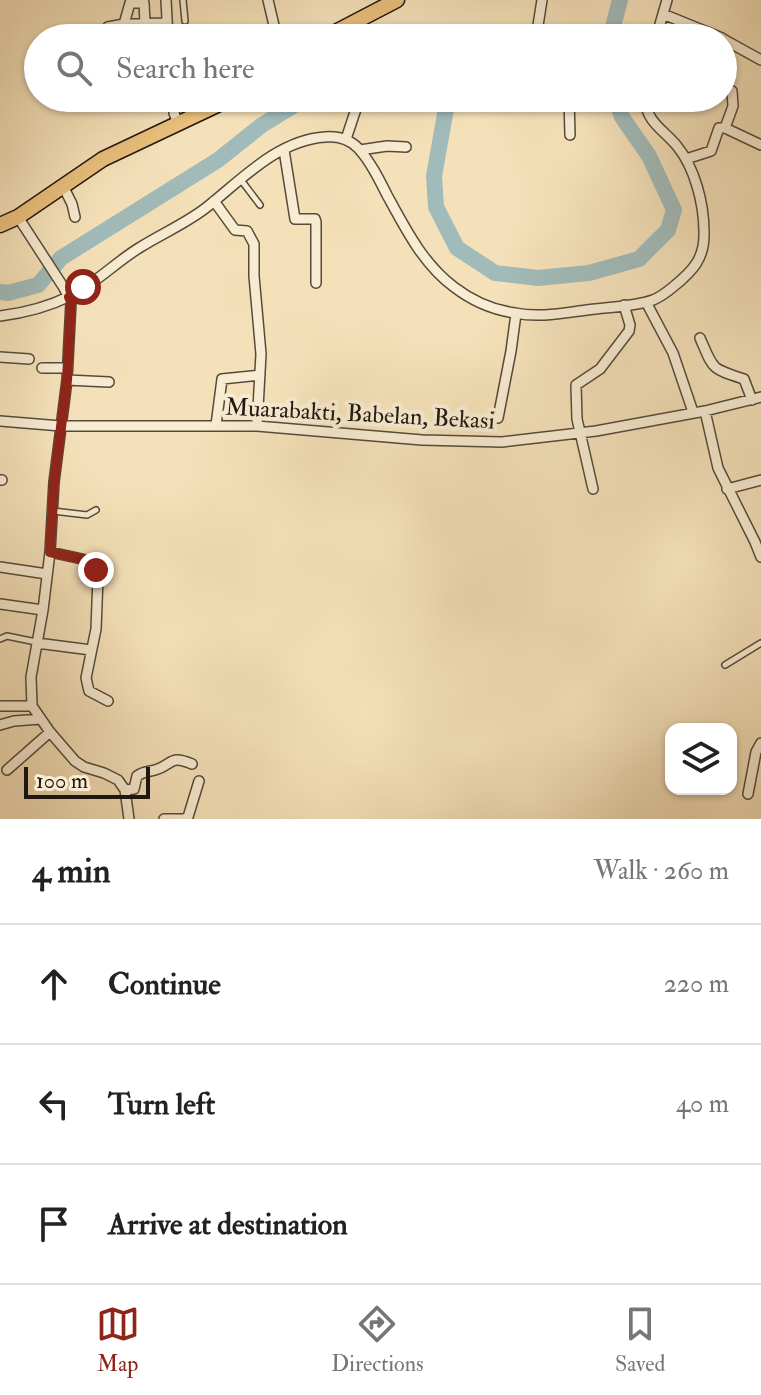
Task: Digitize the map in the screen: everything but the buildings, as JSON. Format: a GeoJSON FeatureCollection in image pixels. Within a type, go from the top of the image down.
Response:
{"type":"FeatureCollection","features":[{"type":"Feature","properties":{"kind":"main road"},"geometry":{"type":"LineString","coordinates":[[351,24],[397,0]]}},
{"type":"Feature","properties":{"kind":"main road"},"geometry":{"type":"LineString","coordinates":[[0,225],[18,217],[103,159],[202,112]]}},
{"type":"Feature","properties":{"kind":"street"},"geometry":{"type":"LineString","coordinates":[[145,23],[144,3],[128,4],[124,24],[167,23],[166,0]]}},
{"type":"Feature","properties":{"kind":"street"},"geometry":{"type":"LineString","coordinates":[[268,0],[274,24]]}},
{"type":"Feature","properties":{"kind":"street"},"geometry":{"type":"LineString","coordinates":[[538,24],[542,0]]}},
{"type":"Feature","properties":{"kind":"street"},"geometry":{"type":"LineString","coordinates":[[660,24],[667,0]]}},
{"type":"Feature","properties":{"kind":"street"},"geometry":{"type":"LineString","coordinates":[[663,14],[688,24]]}},
{"type":"Feature","properties":{"kind":"street"},"geometry":{"type":"LineString","coordinates":[[737,46],[761,60]]}},
{"type":"Feature","properties":{"kind":"street"},"geometry":{"type":"LineString","coordinates":[[174,112],[178,123]]}},
{"type":"Feature","properties":{"kind":"street"},"geometry":{"type":"LineString","coordinates":[[346,139],[355,112]]}},
{"type":"Feature","properties":{"kind":"street"},"geometry":{"type":"LineString","coordinates":[[569,112],[570,135]]}},
{"type":"Feature","properties":{"kind":"street"},"geometry":{"type":"LineString","coordinates":[[0,316],[28,312],[67,292],[189,219],[284,150],[320,137],[346,139],[360,150],[414,243],[453,287],[481,303],[527,315],[560,314],[646,302],[662,295],[698,265],[703,251],[704,231],[694,177],[686,159],[654,125],[647,112]]}},
{"type":"Feature","properties":{"kind":"street"},"geometry":{"type":"LineString","coordinates":[[725,128],[731,112]]}},
{"type":"Feature","properties":{"kind":"street"},"geometry":{"type":"LineString","coordinates":[[686,159],[710,152],[719,128],[761,145]]}},
{"type":"Feature","properties":{"kind":"street"},"geometry":{"type":"LineString","coordinates":[[360,150],[406,147]]}},
{"type":"Feature","properties":{"kind":"street"},"geometry":{"type":"LineString","coordinates":[[284,150],[295,219],[315,219],[316,222],[316,283]]}},
{"type":"Feature","properties":{"kind":"street"},"geometry":{"type":"LineString","coordinates":[[63,186],[75,217]]}},
{"type":"Feature","properties":{"kind":"street"},"geometry":{"type":"LineString","coordinates":[[214,201],[235,230],[247,231],[254,244],[261,354],[257,426]]}},
{"type":"Feature","properties":{"kind":"street"},"geometry":{"type":"LineString","coordinates":[[18,217],[67,292],[71,308],[50,552],[30,687],[32,706],[75,761],[118,780],[125,790],[129,819]]}},
{"type":"Feature","properties":{"kind":"street"},"geometry":{"type":"LineString","coordinates":[[646,302],[673,353],[693,412]]}},
{"type":"Feature","properties":{"kind":"street"},"geometry":{"type":"LineString","coordinates":[[593,489],[577,419],[576,385],[600,369],[629,331],[624,305]]}},
{"type":"Feature","properties":{"kind":"street"},"geometry":{"type":"LineString","coordinates":[[498,418],[516,314]]}},
{"type":"Feature","properties":{"kind":"street"},"geometry":{"type":"LineString","coordinates":[[700,338],[714,367],[744,379],[756,398]]}},
{"type":"Feature","properties":{"kind":"street"},"geometry":{"type":"LineString","coordinates":[[0,357],[29,359]]}},
{"type":"Feature","properties":{"kind":"street"},"geometry":{"type":"LineString","coordinates":[[42,368],[67,368]]}},
{"type":"Feature","properties":{"kind":"street"},"geometry":{"type":"LineString","coordinates":[[216,425],[222,379],[260,375]]}},
{"type":"Feature","properties":{"kind":"street"},"geometry":{"type":"LineString","coordinates":[[67,380],[109,382]]}},
{"type":"Feature","properties":{"kind":"street","name":"Muarabakti, Babelan, Bekasi"},"geometry":{"type":"LineString","coordinates":[[0,421],[61,426],[257,426],[486,443],[581,433],[705,411],[756,398]]}},
{"type":"Feature","properties":{"kind":"street"},"geometry":{"type":"LineString","coordinates":[[705,411],[715,459],[761,557]]}},
{"type":"Feature","properties":{"kind":"street"},"geometry":{"type":"LineString","coordinates":[[727,489],[761,480]]}},
{"type":"Feature","properties":{"kind":"street"},"geometry":{"type":"LineString","coordinates":[[50,552],[82,559],[96,570],[98,610],[86,678],[92,693],[108,701]]}},
{"type":"Feature","properties":{"kind":"street"},"geometry":{"type":"LineString","coordinates":[[0,567],[47,574]]}},
{"type":"Feature","properties":{"kind":"street"},"geometry":{"type":"LineString","coordinates":[[0,604],[43,610]]}},
{"type":"Feature","properties":{"kind":"street"},"geometry":{"type":"LineString","coordinates":[[37,643],[91,650]]}},
{"type":"Feature","properties":{"kind":"street"},"geometry":{"type":"LineString","coordinates":[[0,706],[32,706]]}},
{"type":"Feature","properties":{"kind":"street"},"geometry":{"type":"LineString","coordinates":[[0,725],[41,719]]}},
{"type":"Feature","properties":{"kind":"street"},"geometry":{"type":"LineString","coordinates":[[7,770],[50,732]]}},
{"type":"Feature","properties":{"kind":"street"},"geometry":{"type":"LineString","coordinates":[[748,794],[756,752],[761,743]]}},
{"type":"Feature","properties":{"kind":"street"},"geometry":{"type":"LineString","coordinates":[[125,790],[134,789],[137,776],[167,762],[181,760],[192,764]]}},
{"type":"Feature","properties":{"kind":"street"},"geometry":{"type":"LineString","coordinates":[[164,819],[188,817],[199,781]]}},
{"type":"Feature","properties":{"kind":"lane"},"geometry":{"type":"LineString","coordinates":[[183,0],[185,21]]}},
{"type":"Feature","properties":{"kind":"lane"},"geometry":{"type":"LineString","coordinates":[[241,179],[260,205]]}},
{"type":"Feature","properties":{"kind":"lane"},"geometry":{"type":"LineString","coordinates":[[52,511],[87,515],[96,510]]}},
{"type":"Feature","properties":{"kind":"lane"},"geometry":{"type":"LineString","coordinates":[[0,639],[7,636],[37,643]]}},
{"type":"Feature","properties":{"kind":"lane"},"geometry":{"type":"LineString","coordinates":[[725,665],[761,643]]}},
{"type":"Feature","properties":{"kind":"waterway"},"geometry":{"type":"LineString","coordinates":[[614,24],[620,0]]}},
{"type":"Feature","properties":{"kind":"waterway"},"geometry":{"type":"LineString","coordinates":[[0,292],[8,293],[38,285],[61,258],[218,160],[283,112]]}},
{"type":"Feature","properties":{"kind":"waterway"},"geometry":{"type":"LineString","coordinates":[[445,112],[434,176],[436,207],[457,248],[495,273],[538,278],[589,273],[639,259],[668,230],[674,210],[649,156],[620,112]]}},
{"type":"Feature","properties":{"kind":"route"},"geometry":{"type":"LineString","coordinates":[[83,287],[69,297],[70,344],[54,482],[50,552],[82,559],[96,570]]}}]}
